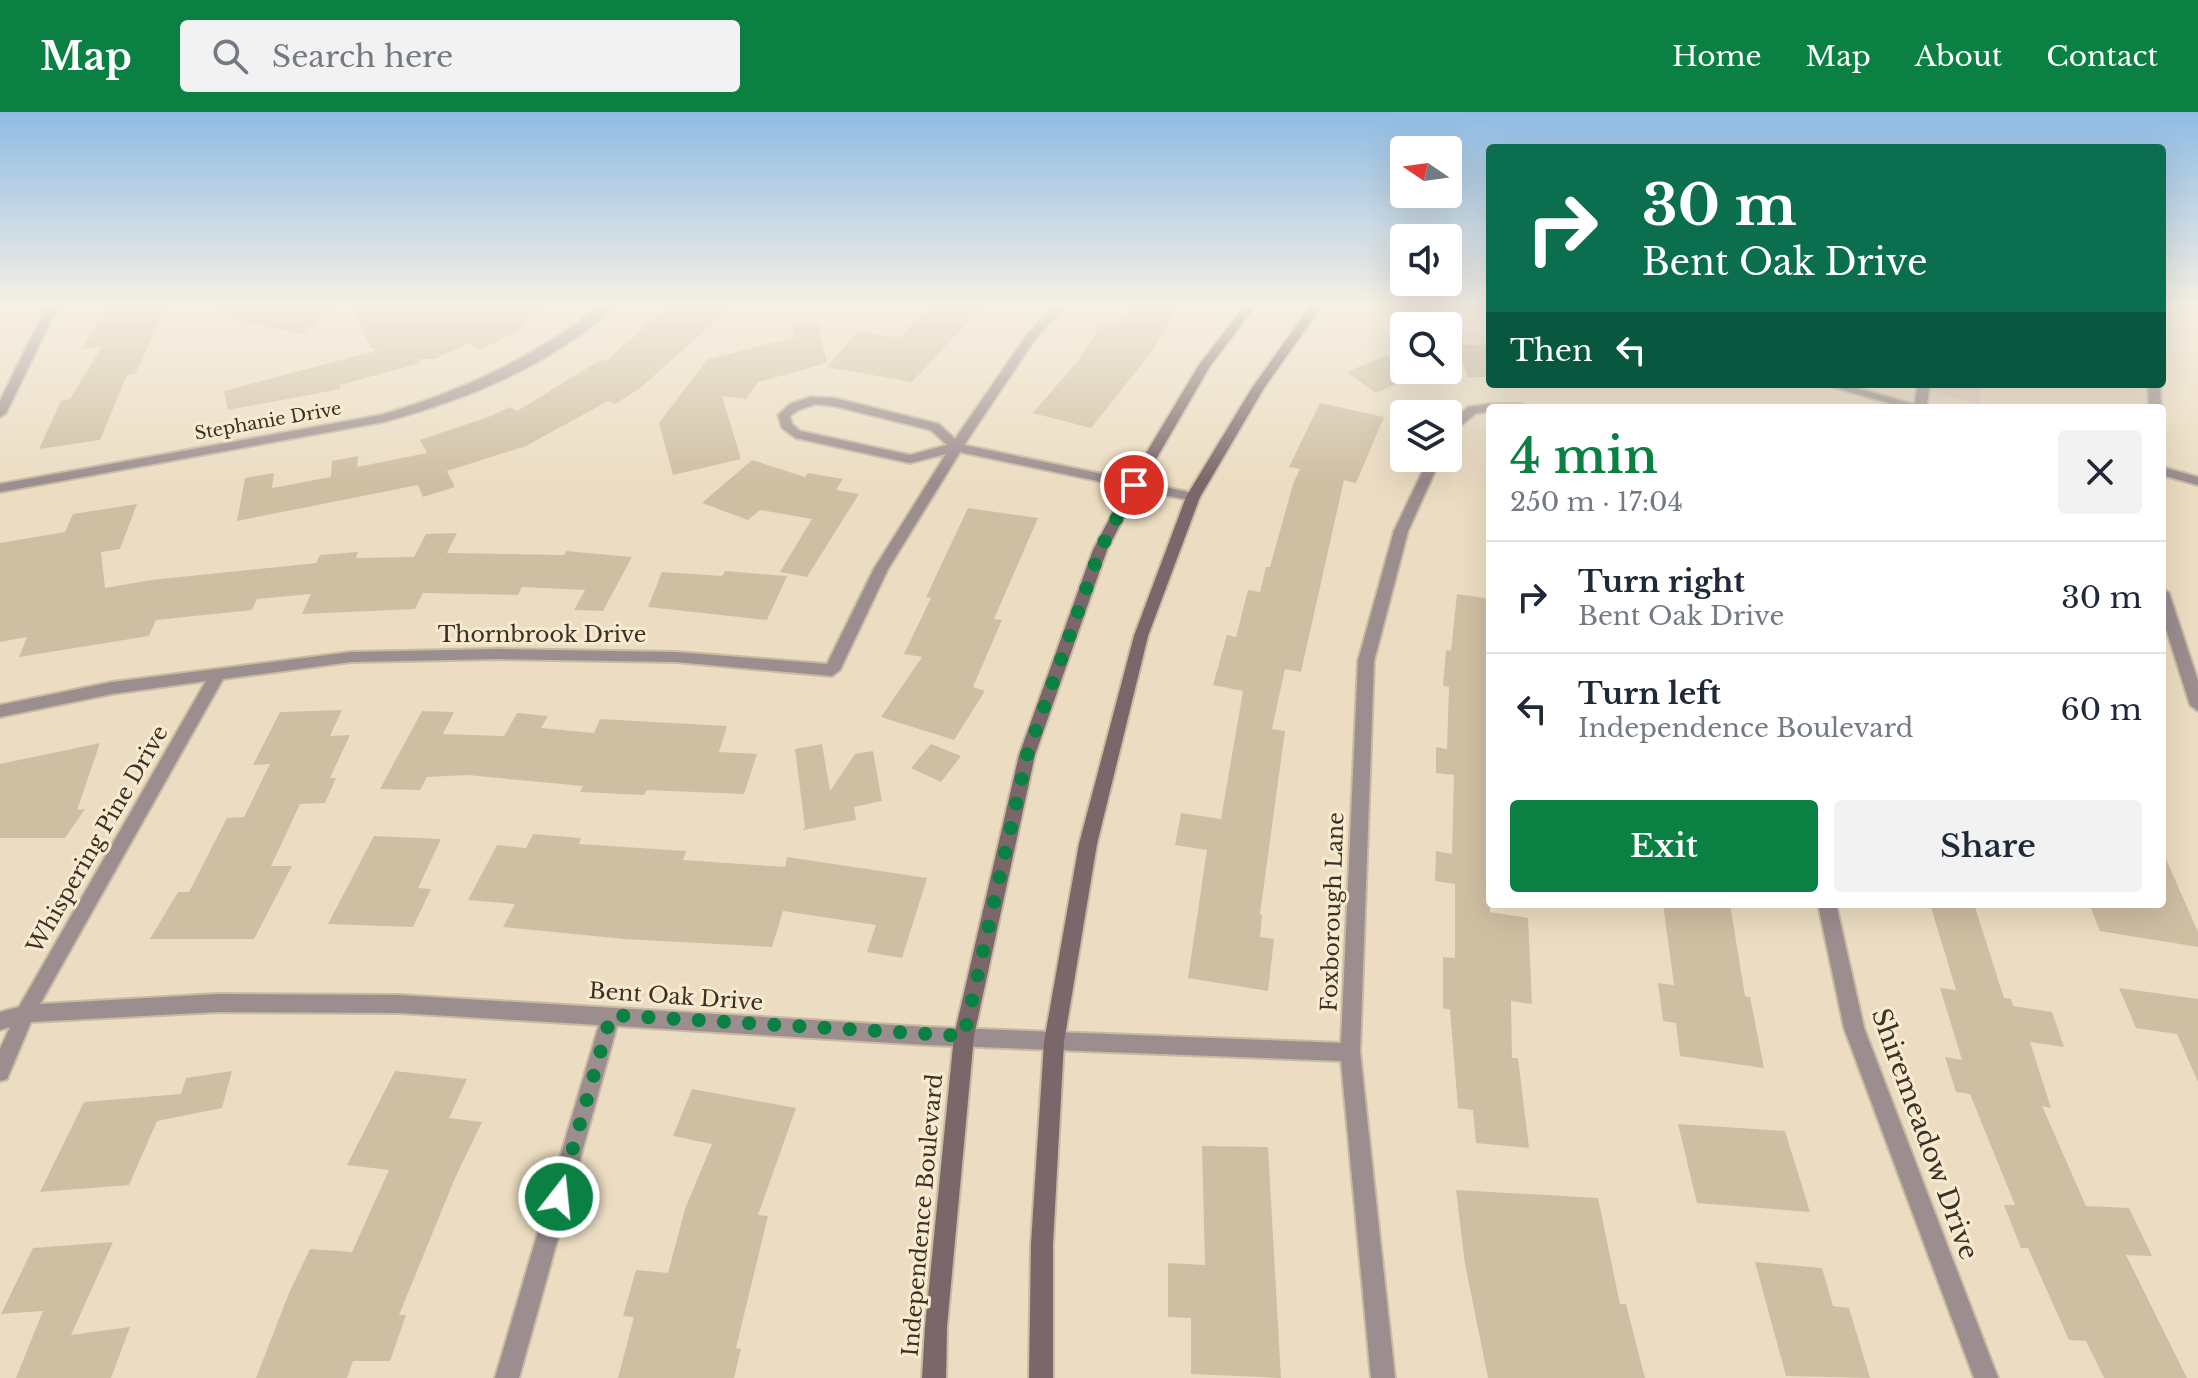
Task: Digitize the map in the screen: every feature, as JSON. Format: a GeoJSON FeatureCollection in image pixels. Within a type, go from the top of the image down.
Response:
{"type":"FeatureCollection","features":[{"type":"Feature","properties":{"kind":"main road","name":"Independence Boulevard"},"geometry":{"type":"LineString","coordinates":[[934,1378],[936,1327],[964,1036],[1027,755],[1100,550],[1134,485],[1206,363]]}},
{"type":"Feature","properties":{"kind":"main road"},"geometry":{"type":"LineString","coordinates":[[1041,1378],[1042,1244],[1054,1042],[1088,844],[1141,636],[1193,497],[1276,363]]}},
{"type":"Feature","properties":{"kind":"street"},"geometry":{"type":"LineString","coordinates":[[0,413],[23,363]]}},
{"type":"Feature","properties":{"kind":"street","name":"Stephanie Drive"},"geometry":{"type":"LineString","coordinates":[[0,488],[383,418],[440,403],[529,363]]}},
{"type":"Feature","properties":{"kind":"street"},"geometry":{"type":"LineString","coordinates":[[956,447],[1013,363]]}},
{"type":"Feature","properties":{"kind":"street"},"geometry":{"type":"LineString","coordinates":[[1844,388],[1905,404]]}},
{"type":"Feature","properties":{"kind":"street"},"geometry":{"type":"LineString","coordinates":[[956,447],[935,427],[834,402],[815,400],[794,407],[784,415],[786,425],[796,434],[910,459],[956,447],[1193,497]]}},
{"type":"Feature","properties":{"kind":"street"},"geometry":{"type":"LineString","coordinates":[[1462,419],[1472,410],[1486,409]]}},
{"type":"Feature","properties":{"kind":"street","name":"Thornbrook Drive"},"geometry":{"type":"LineString","coordinates":[[0,711],[112,688],[351,657],[499,654],[676,657],[832,670],[881,569],[956,447]]}},
{"type":"Feature","properties":{"kind":"street","name":"Foxborough Lane"},"geometry":{"type":"LineString","coordinates":[[1383,1378],[1350,1052],[1366,661],[1401,531],[1428,472]]}},
{"type":"Feature","properties":{"kind":"street"},"geometry":{"type":"LineString","coordinates":[[2166,472],[2198,481]]}},
{"type":"Feature","properties":{"kind":"street"},"geometry":{"type":"LineString","coordinates":[[2166,605],[2198,705]]}},
{"type":"Feature","properties":{"kind":"street","name":"Whispering Pine Drive"},"geometry":{"type":"LineString","coordinates":[[0,1072],[25,1014],[218,674]]}},
{"type":"Feature","properties":{"kind":"street","name":"Shiremeadow Drive"},"geometry":{"type":"LineString","coordinates":[[1828,908],[1854,1028],[1986,1378]]}},
{"type":"Feature","properties":{"kind":"street","name":"Bent Oak Drive"},"geometry":{"type":"LineString","coordinates":[[0,1021],[25,1014],[248,1003],[399,1004],[1054,1042],[1350,1052]]}},
{"type":"Feature","properties":{"kind":"street"},"geometry":{"type":"LineString","coordinates":[[507,1378],[611,1015]]}},
{"type":"Feature","properties":{"kind":"shaded area"},"geometry":{"type":"Polygon","coordinates":[[[1915,388],[1981,388],[1979,404],[1915,388]]]}},
{"type":"Feature","properties":{"kind":"building"},"geometry":{"type":"Polygon","coordinates":[[[92,363],[140,363],[135,374],[127,375],[100,440],[39,449],[61,401],[70,399],[92,363]]]}},
{"type":"Feature","properties":{"kind":"building"},"geometry":{"type":"Polygon","coordinates":[[[330,363],[420,363],[340,385],[340,389],[228,410],[224,391],[330,363]]]}},
{"type":"Feature","properties":{"kind":"building"},"geometry":{"type":"Polygon","coordinates":[[[595,363],[668,363],[639,389],[615,404],[608,401],[526,446],[447,471],[455,487],[423,497],[418,485],[237,521],[245,478],[274,473],[272,488],[331,477],[332,461],[358,456],[357,467],[427,453],[420,440],[509,407],[517,411],[595,363]]]}},
{"type":"Feature","properties":{"kind":"building"},"geometry":{"type":"Polygon","coordinates":[[[704,363],[827,363],[758,382],[746,399],[722,396],[741,459],[673,475],[659,423],[704,363]]]}},
{"type":"Feature","properties":{"kind":"building"},"geometry":{"type":"Polygon","coordinates":[[[830,363],[930,363],[912,382],[827,367],[830,363]]]}},
{"type":"Feature","properties":{"kind":"building"},"geometry":{"type":"Polygon","coordinates":[[[1076,363],[1143,363],[1091,428],[1033,413],[1076,363]]]}},
{"type":"Feature","properties":{"kind":"building"},"geometry":{"type":"Polygon","coordinates":[[[1368,363],[1390,363],[1390,384],[1395,384],[1376,393],[1347,372],[1368,363]]]}},
{"type":"Feature","properties":{"kind":"building"},"geometry":{"type":"Polygon","coordinates":[[[1463,363],[1486,363],[1486,377],[1468,377],[1463,363]]]}},
{"type":"Feature","properties":{"kind":"building"},"geometry":{"type":"Polygon","coordinates":[[[1320,403],[1384,417],[1356,483],[1344,480],[1301,672],[1285,669],[1272,729],[1285,731],[1260,914],[1260,937],[1274,939],[1268,991],[1188,978],[1207,850],[1175,845],[1181,813],[1221,819],[1243,691],[1213,685],[1227,635],[1236,637],[1248,590],[1260,592],[1266,567],[1270,567],[1300,469],[1289,467],[1320,403]]]}},
{"type":"Feature","properties":{"kind":"building"},"geometry":{"type":"Polygon","coordinates":[[[752,460],[805,477],[808,473],[843,479],[836,490],[859,494],[807,577],[780,572],[812,519],[760,510],[748,520],[702,503],[752,460]]]}},
{"type":"Feature","properties":{"kind":"building"},"geometry":{"type":"Polygon","coordinates":[[[137,504],[120,549],[101,552],[105,588],[151,580],[316,563],[320,555],[358,552],[356,558],[414,557],[426,534],[457,533],[447,553],[564,555],[566,551],[632,557],[603,611],[574,610],[585,590],[522,587],[518,595],[423,593],[415,609],[302,614],[311,594],[257,599],[252,610],[156,620],[149,636],[19,657],[27,637],[0,642],[0,543],[65,532],[73,514],[137,504]]]}},
{"type":"Feature","properties":{"kind":"building"},"geometry":{"type":"Polygon","coordinates":[[[968,508],[1038,518],[994,619],[1002,620],[973,687],[985,691],[954,740],[881,717],[922,657],[904,654],[931,598],[926,597],[968,508]]]}},
{"type":"Feature","properties":{"kind":"building"},"geometry":{"type":"Polygon","coordinates":[[[725,571],[787,576],[767,620],[648,607],[662,572],[722,576],[725,571]]]}},
{"type":"Feature","properties":{"kind":"building"},"geometry":{"type":"Polygon","coordinates":[[[1457,594],[1486,598],[1486,908],[1490,908],[1490,912],[1528,918],[1532,1004],[1511,1001],[1512,1058],[1518,1058],[1529,1148],[1476,1143],[1473,1110],[1458,1108],[1450,1010],[1443,1008],[1443,957],[1455,958],[1455,884],[1435,881],[1436,851],[1452,854],[1454,775],[1436,773],[1436,747],[1447,749],[1449,687],[1443,686],[1446,650],[1451,651],[1457,594]]]}},
{"type":"Feature","properties":{"kind":"building"},"geometry":{"type":"Polygon","coordinates":[[[342,710],[330,736],[350,735],[330,778],[336,778],[325,803],[300,804],[271,866],[292,866],[254,939],[150,939],[178,892],[189,892],[227,818],[244,817],[270,764],[253,765],[280,712],[342,710]]]}},
{"type":"Feature","properties":{"kind":"building"},"geometry":{"type":"Polygon","coordinates":[[[422,711],[454,712],[443,734],[504,736],[517,713],[548,716],[541,728],[594,733],[600,719],[727,726],[719,752],[757,754],[744,794],[647,790],[644,795],[580,792],[583,786],[467,775],[427,777],[420,790],[380,789],[422,711]]]}},
{"type":"Feature","properties":{"kind":"building"},"geometry":{"type":"Polygon","coordinates":[[[100,743],[77,810],[85,809],[65,838],[0,838],[0,764],[100,743]]]}},
{"type":"Feature","properties":{"kind":"building"},"geometry":{"type":"Polygon","coordinates":[[[822,744],[830,791],[855,754],[873,751],[882,801],[854,807],[856,820],[803,830],[795,749],[822,744]]]}},
{"type":"Feature","properties":{"kind":"building"},"geometry":{"type":"Polygon","coordinates":[[[931,744],[961,756],[941,782],[911,768],[931,744]]]}},
{"type":"Feature","properties":{"kind":"building"},"geometry":{"type":"Polygon","coordinates":[[[533,834],[581,838],[579,844],[686,851],[683,860],[785,867],[787,857],[927,878],[902,958],[867,952],[876,925],[783,911],[772,947],[624,939],[503,927],[515,904],[468,900],[497,845],[526,848],[533,834]]]}},
{"type":"Feature","properties":{"kind":"building"},"geometry":{"type":"Polygon","coordinates":[[[374,836],[441,839],[418,888],[431,889],[413,927],[328,924],[374,836]]]}},
{"type":"Feature","properties":{"kind":"building"},"geometry":{"type":"Polygon","coordinates":[[[2166,859],[2198,932],[2198,947],[2100,931],[2091,908],[2166,908],[2166,859]]]}},
{"type":"Feature","properties":{"kind":"building"},"geometry":{"type":"Polygon","coordinates":[[[1664,908],[1731,908],[1745,996],[1750,997],[1764,1068],[1680,1056],[1676,1023],[1663,1021],[1658,983],[1674,985],[1664,908]]]}},
{"type":"Feature","properties":{"kind":"building"},"geometry":{"type":"Polygon","coordinates":[[[1931,908],[1975,908],[2004,998],[2011,999],[2013,1006],[2052,1012],[2064,1047],[2030,1042],[2051,1108],[2042,1106],[2086,1206],[2129,1208],[2152,1256],[2126,1255],[2187,1378],[2104,1378],[2086,1341],[2069,1340],[2028,1248],[2021,1248],[2004,1205],[2015,1205],[1970,1094],[1956,1092],[1945,1057],[1962,1060],[1940,988],[1956,990],[1931,908]]]}},
{"type":"Feature","properties":{"kind":"building"},"geometry":{"type":"Polygon","coordinates":[[[2119,988],[2198,999],[2198,1082],[2177,1034],[2136,1028],[2119,988]]]}},
{"type":"Feature","properties":{"kind":"building"},"geometry":{"type":"Polygon","coordinates":[[[232,1071],[222,1108],[157,1121],[129,1185],[40,1192],[84,1102],[181,1094],[186,1078],[232,1071]]]}},
{"type":"Feature","properties":{"kind":"building"},"geometry":{"type":"Polygon","coordinates":[[[395,1071],[467,1079],[449,1118],[482,1122],[455,1178],[399,1315],[406,1315],[390,1361],[353,1361],[347,1378],[256,1378],[310,1249],[352,1252],[389,1170],[347,1165],[395,1071]]]}},
{"type":"Feature","properties":{"kind":"building"},"geometry":{"type":"Polygon","coordinates":[[[692,1089],[796,1108],[758,1215],[768,1216],[736,1348],[741,1349],[734,1378],[618,1378],[634,1317],[623,1316],[636,1270],[668,1273],[685,1209],[712,1144],[673,1136],[692,1089]]]}},
{"type":"Feature","properties":{"kind":"building"},"geometry":{"type":"Polygon","coordinates":[[[1678,1124],[1785,1131],[1810,1212],[1697,1203],[1678,1124]]]}},
{"type":"Feature","properties":{"kind":"building"},"geometry":{"type":"Polygon","coordinates":[[[1202,1146],[1268,1147],[1281,1378],[1191,1374],[1191,1318],[1168,1317],[1168,1263],[1205,1265],[1202,1146]]]}},
{"type":"Feature","properties":{"kind":"building"},"geometry":{"type":"Polygon","coordinates":[[[1456,1190],[1598,1198],[1620,1304],[1626,1304],[1645,1378],[1488,1378],[1465,1264],[1456,1190]]]}},
{"type":"Feature","properties":{"kind":"building"},"geometry":{"type":"Polygon","coordinates":[[[113,1242],[71,1335],[130,1327],[111,1378],[16,1378],[43,1311],[1,1314],[33,1248],[113,1242]]]}},
{"type":"Feature","properties":{"kind":"building"},"geometry":{"type":"Polygon","coordinates":[[[1755,1262],[1822,1268],[1833,1306],[1849,1308],[1870,1378],[1786,1376],[1755,1262]]]}},
{"type":"Feature","properties":{"kind":"route"},"geometry":{"type":"LineString","coordinates":[[559,1197],[611,1015],[964,1036],[1027,755],[1100,550],[1134,485]]}}]}
